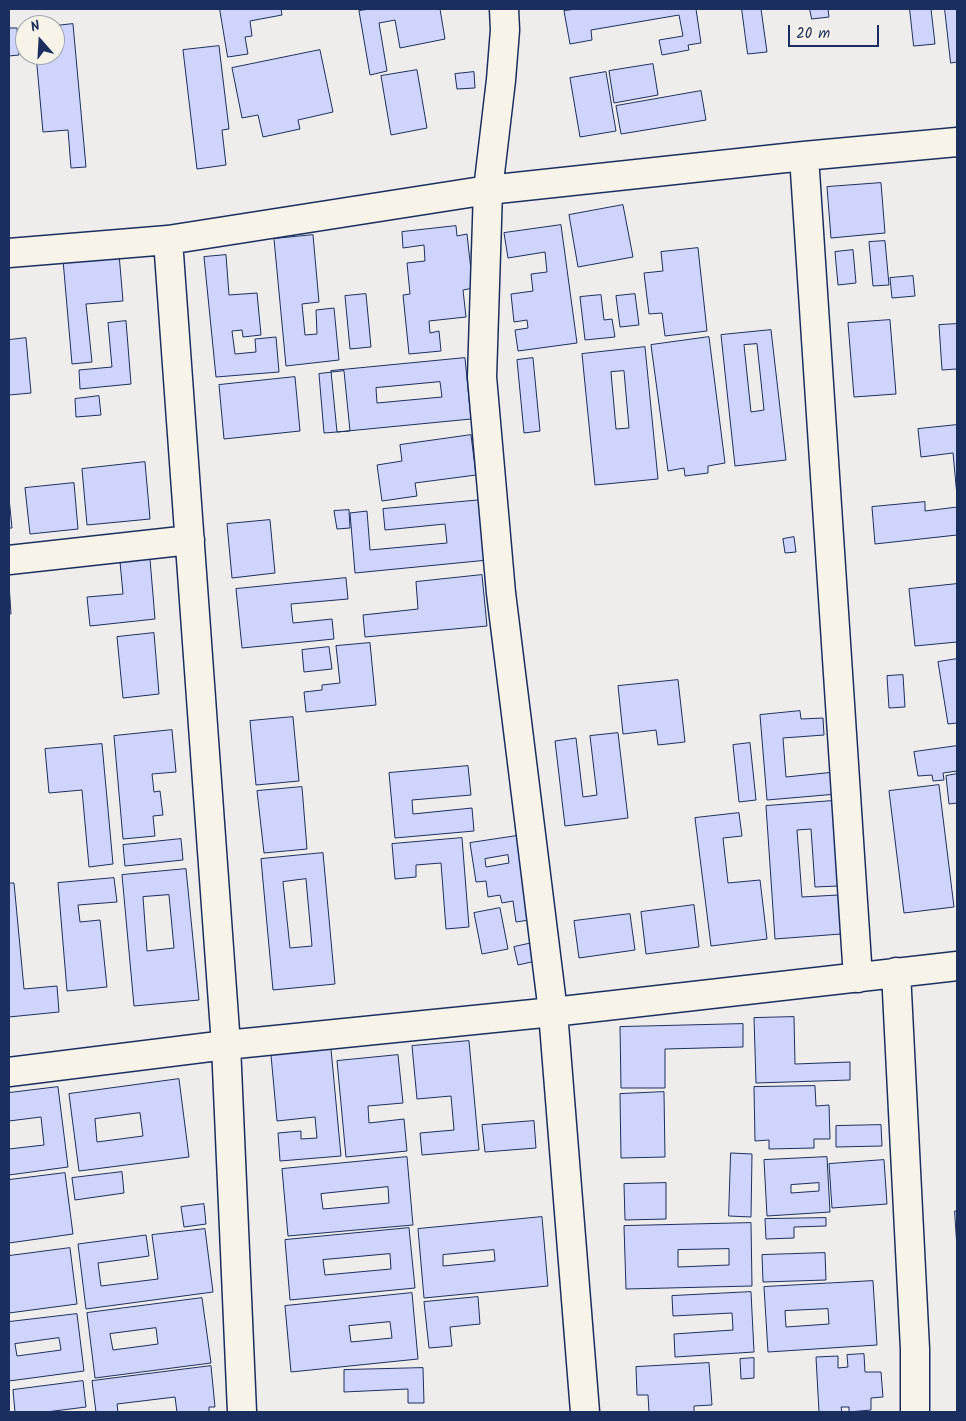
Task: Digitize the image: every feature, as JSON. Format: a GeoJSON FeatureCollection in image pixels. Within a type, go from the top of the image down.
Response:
{"type":"FeatureCollection","features":[{"type":"Feature","properties":{"kind":"street"},"geometry":{"type":"LineString","coordinates":[[504,9],[505,30],[501,80],[488,190],[482,377],[501,593],[553,1012],[584,1412]]}},
{"type":"Feature","properties":{"kind":"street"},"geometry":{"type":"LineString","coordinates":[[9,253],[168,240],[488,190],[804,156],[957,142]]}},
{"type":"Feature","properties":{"kind":"street"},"geometry":{"type":"LineString","coordinates":[[804,156],[858,978]]}},
{"type":"Feature","properties":{"kind":"street"},"geometry":{"type":"LineString","coordinates":[[168,240],[226,1045],[242,1412]]}},
{"type":"Feature","properties":{"kind":"street"},"geometry":{"type":"LineString","coordinates":[[9,560],[190,540]]}},
{"type":"Feature","properties":{"kind":"street"},"geometry":{"type":"LineString","coordinates":[[9,1072],[226,1045],[553,1012],[957,966]]}},
{"type":"Feature","properties":{"kind":"street"},"geometry":{"type":"LineString","coordinates":[[896,972],[915,1349],[915,1412]]}},
{"type":"Feature","properties":{"kind":"building"},"geometry":{"type":"Polygon","coordinates":[[[220,9],[281,9],[282,15],[250,21],[252,36],[245,37],[248,54],[228,57],[220,9]]]}},
{"type":"Feature","properties":{"kind":"building"},"geometry":{"type":"Polygon","coordinates":[[[370,9],[440,9],[445,39],[400,48],[395,20],[379,23],[387,71],[370,75],[359,11],[370,9]]]}},
{"type":"Feature","properties":{"kind":"building"},"geometry":{"type":"Polygon","coordinates":[[[577,9],[696,9],[701,43],[688,45],[689,50],[662,55],[659,40],[683,36],[679,15],[591,30],[592,40],[570,44],[564,11],[577,9]]]}},
{"type":"Feature","properties":{"kind":"building"},"geometry":{"type":"Polygon","coordinates":[[[742,9],[761,9],[767,52],[748,54],[742,9]]]}},
{"type":"Feature","properties":{"kind":"building"},"geometry":{"type":"Polygon","coordinates":[[[810,9],[828,9],[829,17],[812,19],[810,9]]]}},
{"type":"Feature","properties":{"kind":"building"},"geometry":{"type":"Polygon","coordinates":[[[910,9],[931,9],[935,44],[914,46],[910,9]]]}},
{"type":"Feature","properties":{"kind":"building"},"geometry":{"type":"Polygon","coordinates":[[[945,9],[957,9],[957,62],[951,63],[945,9]]]}},
{"type":"Feature","properties":{"kind":"building"},"geometry":{"type":"Polygon","coordinates":[[[73,24],[86,167],[71,168],[68,130],[43,132],[37,65],[65,65],[65,25],[73,24]]]}},
{"type":"Feature","properties":{"kind":"building"},"geometry":{"type":"Polygon","coordinates":[[[9,28],[15,28],[15,55],[9,56],[9,28]]]}},
{"type":"Feature","properties":{"kind":"building"},"geometry":{"type":"Polygon","coordinates":[[[219,46],[229,129],[222,130],[226,165],[197,169],[183,50],[219,46]]]}},
{"type":"Feature","properties":{"kind":"building"},"geometry":{"type":"Polygon","coordinates":[[[320,50],[333,112],[298,120],[300,129],[263,137],[258,115],[242,118],[232,68],[320,50]]]}},
{"type":"Feature","properties":{"kind":"building"},"geometry":{"type":"Polygon","coordinates":[[[653,64],[658,95],[614,103],[609,71],[653,64]]]}},
{"type":"Feature","properties":{"kind":"building"},"geometry":{"type":"Polygon","coordinates":[[[417,70],[427,128],[391,135],[381,76],[417,70]]]}},
{"type":"Feature","properties":{"kind":"building"},"geometry":{"type":"Polygon","coordinates":[[[474,72],[475,88],[457,89],[455,74],[474,72]]]}},
{"type":"Feature","properties":{"kind":"building"},"geometry":{"type":"Polygon","coordinates":[[[606,72],[616,131],[580,137],[570,78],[606,72]]]}},
{"type":"Feature","properties":{"kind":"building"},"geometry":{"type":"Polygon","coordinates":[[[701,91],[706,120],[621,134],[616,106],[701,91]]]}},
{"type":"Feature","properties":{"kind":"building"},"geometry":{"type":"Polygon","coordinates":[[[881,183],[885,233],[831,238],[827,187],[881,183]]]}},
{"type":"Feature","properties":{"kind":"building"},"geometry":{"type":"Polygon","coordinates":[[[623,205],[633,257],[578,267],[569,215],[623,205]]]}},
{"type":"Feature","properties":{"kind":"building"},"geometry":{"type":"Polygon","coordinates":[[[561,225],[577,343],[518,351],[515,330],[528,328],[527,320],[514,322],[511,294],[533,291],[531,274],[547,272],[545,252],[508,258],[504,233],[561,225]]]}},
{"type":"Feature","properties":{"kind":"building"},"geometry":{"type":"Polygon","coordinates":[[[456,226],[457,236],[467,234],[473,288],[463,290],[466,317],[429,321],[430,333],[439,331],[441,351],[409,354],[403,295],[410,294],[407,263],[425,261],[424,245],[403,248],[402,232],[456,226]]]}},
{"type":"Feature","properties":{"kind":"building"},"geometry":{"type":"Polygon","coordinates":[[[313,235],[319,302],[302,304],[305,335],[317,334],[316,310],[334,308],[339,360],[286,366],[274,239],[313,235]]]}},
{"type":"Feature","properties":{"kind":"building"},"geometry":{"type":"Polygon","coordinates":[[[885,241],[889,285],[873,286],[869,242],[885,241]]]}},
{"type":"Feature","properties":{"kind":"building"},"geometry":{"type":"Polygon","coordinates":[[[698,248],[707,331],[665,336],[662,313],[649,314],[644,273],[663,271],[661,252],[698,248]]]}},
{"type":"Feature","properties":{"kind":"building"},"geometry":{"type":"Polygon","coordinates":[[[853,250],[856,283],[838,285],[835,252],[853,250]]]}},
{"type":"Feature","properties":{"kind":"building"},"geometry":{"type":"Polygon","coordinates":[[[119,254],[123,301],[86,304],[92,362],[72,364],[63,260],[119,254]]]}},
{"type":"Feature","properties":{"kind":"building"},"geometry":{"type":"Polygon","coordinates":[[[226,255],[229,295],[257,293],[261,335],[243,337],[242,330],[232,331],[235,354],[256,352],[255,339],[276,337],[279,372],[216,377],[204,257],[226,255]]]}},
{"type":"Feature","properties":{"kind":"building"},"geometry":{"type":"Polygon","coordinates":[[[913,276],[915,296],[892,298],[890,278],[913,276]]]}},
{"type":"Feature","properties":{"kind":"building"},"geometry":{"type":"Polygon","coordinates":[[[366,294],[371,347],[350,349],[345,296],[366,294]]]}},
{"type":"Feature","properties":{"kind":"building"},"geometry":{"type":"Polygon","coordinates":[[[635,294],[639,325],[620,327],[616,296],[635,294]]]}},
{"type":"Feature","properties":{"kind":"building"},"geometry":{"type":"Polygon","coordinates":[[[601,295],[604,320],[612,319],[615,337],[585,340],[580,297],[601,295]]]}},
{"type":"Feature","properties":{"kind":"building"},"geometry":{"type":"Polygon","coordinates":[[[890,320],[896,394],[854,397],[848,323],[890,320]]]}},
{"type":"Feature","properties":{"kind":"building"},"geometry":{"type":"Polygon","coordinates":[[[126,321],[131,384],[80,389],[79,370],[112,367],[108,323],[126,321]]]}},
{"type":"Feature","properties":{"kind":"building"},"geometry":{"type":"Polygon","coordinates":[[[957,324],[957,369],[942,370],[939,325],[957,324]]]}},
{"type":"Feature","properties":{"kind":"building"},"geometry":{"type":"Polygon","coordinates":[[[771,330],[786,460],[735,466],[721,335],[771,330]],[[757,344],[744,345],[751,412],[764,410],[757,344]]]}},
{"type":"Feature","properties":{"kind":"building"},"geometry":{"type":"Polygon","coordinates":[[[709,337],[725,463],[708,466],[708,473],[685,476],[684,468],[668,471],[651,345],[709,337]]]}},
{"type":"Feature","properties":{"kind":"building"},"geometry":{"type":"Polygon","coordinates":[[[26,338],[31,393],[9,395],[9,340],[26,338]]]}},
{"type":"Feature","properties":{"kind":"building"},"geometry":{"type":"Polygon","coordinates":[[[645,347],[658,479],[595,485],[582,354],[645,347]],[[624,371],[611,372],[616,429],[629,428],[624,371]]]}},
{"type":"Feature","properties":{"kind":"building"},"geometry":{"type":"Polygon","coordinates":[[[465,358],[471,419],[337,432],[331,371],[465,358]],[[440,382],[376,388],[377,403],[442,397],[440,382]]]}},
{"type":"Feature","properties":{"kind":"building"},"geometry":{"type":"Polygon","coordinates":[[[533,358],[540,431],[524,433],[517,360],[533,358]]]}},
{"type":"Feature","properties":{"kind":"building"},"geometry":{"type":"Polygon","coordinates":[[[344,371],[350,431],[324,433],[319,374],[344,371]]]}},
{"type":"Feature","properties":{"kind":"building"},"geometry":{"type":"Polygon","coordinates":[[[295,377],[300,431],[224,439],[219,385],[295,377]]]}},
{"type":"Feature","properties":{"kind":"building"},"geometry":{"type":"Polygon","coordinates":[[[99,396],[101,415],[76,417],[75,399],[99,396]]]}},
{"type":"Feature","properties":{"kind":"building"},"geometry":{"type":"Polygon","coordinates":[[[957,425],[957,496],[953,453],[921,457],[918,429],[957,425]]]}},
{"type":"Feature","properties":{"kind":"building"},"geometry":{"type":"Polygon","coordinates":[[[471,435],[476,475],[415,483],[417,496],[382,501],[377,465],[402,461],[400,445],[471,435]]]}},
{"type":"Feature","properties":{"kind":"building"},"geometry":{"type":"Polygon","coordinates":[[[145,462],[150,519],[87,525],[82,469],[145,462]]]}},
{"type":"Feature","properties":{"kind":"building"},"geometry":{"type":"Polygon","coordinates":[[[74,483],[78,529],[30,534],[25,488],[74,483]]]}},
{"type":"Feature","properties":{"kind":"building"},"geometry":{"type":"Polygon","coordinates":[[[9,498],[12,528],[9,528],[9,498]]]}},
{"type":"Feature","properties":{"kind":"building"},"geometry":{"type":"Polygon","coordinates":[[[482,500],[488,560],[355,573],[350,513],[367,511],[370,550],[447,543],[445,524],[385,530],[383,509],[482,500]]]}},
{"type":"Feature","properties":{"kind":"building"},"geometry":{"type":"Polygon","coordinates":[[[925,502],[925,511],[957,507],[957,535],[875,544],[872,507],[925,502]]]}},
{"type":"Feature","properties":{"kind":"building"},"geometry":{"type":"Polygon","coordinates":[[[349,510],[350,528],[337,529],[334,511],[349,510]]]}},
{"type":"Feature","properties":{"kind":"building"},"geometry":{"type":"Polygon","coordinates":[[[270,520],[275,573],[232,578],[227,524],[270,520]]]}},
{"type":"Feature","properties":{"kind":"building"},"geometry":{"type":"Polygon","coordinates":[[[794,537],[796,552],[785,553],[783,539],[794,537]]]}},
{"type":"Feature","properties":{"kind":"building"},"geometry":{"type":"Polygon","coordinates":[[[150,559],[155,619],[90,626],[87,597],[123,594],[120,562],[150,559]]]}},
{"type":"Feature","properties":{"kind":"building"},"geometry":{"type":"Polygon","coordinates":[[[482,575],[487,626],[365,637],[363,615],[418,609],[416,582],[482,575]]]}},
{"type":"Feature","properties":{"kind":"building"},"geometry":{"type":"Polygon","coordinates":[[[346,578],[348,599],[291,604],[293,623],[332,619],[334,639],[242,648],[236,589],[346,578]]]}},
{"type":"Feature","properties":{"kind":"building"},"geometry":{"type":"Polygon","coordinates":[[[9,584],[11,614],[9,614],[9,584]]]}},
{"type":"Feature","properties":{"kind":"building"},"geometry":{"type":"Polygon","coordinates":[[[957,584],[957,642],[915,646],[909,589],[957,584]]]}},
{"type":"Feature","properties":{"kind":"building"},"geometry":{"type":"Polygon","coordinates":[[[154,633],[159,694],[123,698],[117,637],[154,633]]]}},
{"type":"Feature","properties":{"kind":"building"},"geometry":{"type":"Polygon","coordinates":[[[370,643],[376,705],[306,712],[304,692],[322,690],[322,685],[340,683],[336,646],[370,643]]]}},
{"type":"Feature","properties":{"kind":"building"},"geometry":{"type":"Polygon","coordinates":[[[329,647],[332,669],[304,672],[302,650],[329,647]]]}},
{"type":"Feature","properties":{"kind":"building"},"geometry":{"type":"Polygon","coordinates":[[[957,659],[957,723],[948,724],[938,662],[957,659]]]}},
{"type":"Feature","properties":{"kind":"building"},"geometry":{"type":"Polygon","coordinates":[[[903,675],[905,707],[889,708],[887,676],[903,675]]]}},
{"type":"Feature","properties":{"kind":"building"},"geometry":{"type":"Polygon","coordinates":[[[678,680],[685,742],[658,745],[656,730],[623,734],[618,686],[678,680]]]}},
{"type":"Feature","properties":{"kind":"building"},"geometry":{"type":"Polygon","coordinates":[[[800,711],[801,719],[823,718],[824,735],[783,738],[786,777],[835,772],[837,794],[767,800],[760,715],[800,711]]]}},
{"type":"Feature","properties":{"kind":"building"},"geometry":{"type":"Polygon","coordinates":[[[293,717],[299,781],[256,785],[250,721],[293,717]]]}},
{"type":"Feature","properties":{"kind":"building"},"geometry":{"type":"Polygon","coordinates":[[[172,730],[176,772],[152,774],[154,792],[160,791],[163,815],[153,816],[155,836],[123,839],[114,736],[172,730]]]}},
{"type":"Feature","properties":{"kind":"building"},"geometry":{"type":"Polygon","coordinates":[[[618,733],[628,818],[565,826],[555,741],[576,738],[583,797],[597,795],[590,736],[618,733]]]}},
{"type":"Feature","properties":{"kind":"building"},"geometry":{"type":"Polygon","coordinates":[[[750,743],[756,800],[739,802],[733,745],[750,743]]]}},
{"type":"Feature","properties":{"kind":"building"},"geometry":{"type":"Polygon","coordinates":[[[102,744],[113,864],[89,867],[82,790],[49,793],[45,749],[102,744]]]}},
{"type":"Feature","properties":{"kind":"building"},"geometry":{"type":"Polygon","coordinates":[[[957,746],[957,771],[943,773],[944,780],[933,781],[932,775],[918,776],[914,752],[957,746]]]}},
{"type":"Feature","properties":{"kind":"building"},"geometry":{"type":"Polygon","coordinates":[[[468,766],[471,795],[412,800],[413,814],[472,808],[474,831],[395,838],[389,773],[468,766]]]}},
{"type":"Feature","properties":{"kind":"building"},"geometry":{"type":"Polygon","coordinates":[[[957,774],[957,803],[949,804],[946,776],[957,774]]]}},
{"type":"Feature","properties":{"kind":"building"},"geometry":{"type":"Polygon","coordinates":[[[939,785],[954,907],[904,913],[889,791],[939,785]]]}},
{"type":"Feature","properties":{"kind":"building"},"geometry":{"type":"Polygon","coordinates":[[[302,787],[307,849],[264,853],[257,791],[302,787]]]}},
{"type":"Feature","properties":{"kind":"building"},"geometry":{"type":"Polygon","coordinates":[[[832,801],[838,886],[815,887],[811,829],[797,830],[802,897],[838,895],[841,934],[775,939],[766,806],[832,801]]]}},
{"type":"Feature","properties":{"kind":"building"},"geometry":{"type":"Polygon","coordinates":[[[739,813],[742,836],[723,838],[728,883],[760,880],[767,939],[711,946],[695,818],[739,813]]]}},
{"type":"Feature","properties":{"kind":"building"},"geometry":{"type":"Polygon","coordinates":[[[523,835],[536,919],[516,922],[513,901],[502,903],[500,895],[488,897],[486,881],[476,882],[470,843],[523,835]],[[508,855],[485,859],[486,867],[509,863],[508,855]]]}},
{"type":"Feature","properties":{"kind":"building"},"geometry":{"type":"Polygon","coordinates":[[[462,838],[469,927],[446,929],[441,863],[416,865],[416,877],[395,879],[392,844],[462,838]]]}},
{"type":"Feature","properties":{"kind":"building"},"geometry":{"type":"Polygon","coordinates":[[[181,839],[183,860],[125,866],[123,845],[181,839]]]}},
{"type":"Feature","properties":{"kind":"building"},"geometry":{"type":"Polygon","coordinates":[[[323,853],[335,984],[273,990],[261,859],[323,853]],[[306,879],[283,882],[290,948],[312,946],[306,879]]]}},
{"type":"Feature","properties":{"kind":"building"},"geometry":{"type":"Polygon","coordinates":[[[186,869],[199,1000],[134,1006],[122,875],[186,869]],[[169,895],[143,897],[147,951],[174,948],[169,895]]]}},
{"type":"Feature","properties":{"kind":"building"},"geometry":{"type":"Polygon","coordinates":[[[114,878],[117,902],[78,905],[80,922],[100,920],[107,987],[67,991],[58,883],[114,878]]]}},
{"type":"Feature","properties":{"kind":"building"},"geometry":{"type":"Polygon","coordinates":[[[9,883],[14,883],[24,989],[57,986],[59,1012],[9,1017],[9,883]]]}},
{"type":"Feature","properties":{"kind":"building"},"geometry":{"type":"Polygon","coordinates":[[[694,905],[699,947],[646,954],[641,912],[694,905]]]}},
{"type":"Feature","properties":{"kind":"building"},"geometry":{"type":"Polygon","coordinates":[[[500,908],[508,949],[482,954],[474,913],[500,908]]]}},
{"type":"Feature","properties":{"kind":"building"},"geometry":{"type":"Polygon","coordinates":[[[630,914],[635,950],[579,958],[574,921],[630,914]]]}},
{"type":"Feature","properties":{"kind":"building"},"geometry":{"type":"Polygon","coordinates":[[[537,942],[540,960],[518,965],[514,947],[537,942]]]}},
{"type":"Feature","properties":{"kind":"building"},"geometry":{"type":"Polygon","coordinates":[[[794,1017],[795,1064],[850,1062],[850,1080],[756,1083],[754,1018],[794,1017]]]}},
{"type":"Feature","properties":{"kind":"building"},"geometry":{"type":"Polygon","coordinates":[[[743,1024],[743,1047],[665,1049],[665,1088],[621,1088],[620,1027],[743,1024]]]}},
{"type":"Feature","properties":{"kind":"building"},"geometry":{"type":"Polygon","coordinates":[[[469,1041],[479,1150],[422,1155],[420,1133],[454,1130],[451,1096],[417,1099],[412,1046],[469,1041]]]}},
{"type":"Feature","properties":{"kind":"building"},"geometry":{"type":"Polygon","coordinates":[[[331,1049],[341,1156],[280,1161],[278,1133],[301,1131],[301,1139],[317,1138],[315,1117],[277,1121],[271,1055],[331,1049]]]}},
{"type":"Feature","properties":{"kind":"building"},"geometry":{"type":"Polygon","coordinates":[[[398,1055],[403,1103],[368,1106],[369,1123],[404,1119],[407,1151],[346,1157],[337,1061],[398,1055]]]}},
{"type":"Feature","properties":{"kind":"building"},"geometry":{"type":"Polygon","coordinates":[[[179,1079],[189,1157],[79,1171],[69,1094],[179,1079]],[[140,1113],[95,1119],[97,1142],[143,1136],[140,1113]]]}},
{"type":"Feature","properties":{"kind":"building"},"geometry":{"type":"Polygon","coordinates":[[[815,1086],[816,1106],[829,1105],[830,1139],[814,1139],[814,1148],[769,1149],[769,1140],[755,1141],[754,1087],[815,1086]]]}},
{"type":"Feature","properties":{"kind":"building"},"geometry":{"type":"Polygon","coordinates":[[[58,1087],[68,1167],[9,1175],[9,1149],[44,1145],[41,1117],[9,1121],[9,1093],[58,1087]]]}},
{"type":"Feature","properties":{"kind":"building"},"geometry":{"type":"Polygon","coordinates":[[[664,1092],[665,1157],[621,1158],[620,1094],[664,1092]]]}},
{"type":"Feature","properties":{"kind":"building"},"geometry":{"type":"Polygon","coordinates":[[[534,1121],[536,1148],[485,1152],[482,1125],[534,1121]]]}},
{"type":"Feature","properties":{"kind":"building"},"geometry":{"type":"Polygon","coordinates":[[[881,1125],[882,1146],[836,1147],[836,1126],[881,1125]]]}},
{"type":"Feature","properties":{"kind":"building"},"geometry":{"type":"Polygon","coordinates":[[[731,1153],[752,1154],[751,1217],[729,1216],[731,1153]]]}},
{"type":"Feature","properties":{"kind":"building"},"geometry":{"type":"Polygon","coordinates":[[[407,1157],[413,1225],[288,1236],[282,1169],[407,1157]],[[388,1187],[321,1194],[323,1209],[389,1203],[388,1187]]]}},
{"type":"Feature","properties":{"kind":"building"},"geometry":{"type":"Polygon","coordinates":[[[827,1157],[830,1212],[767,1216],[764,1160],[827,1157]],[[819,1183],[791,1185],[791,1193],[819,1191],[819,1183]]]}},
{"type":"Feature","properties":{"kind":"building"},"geometry":{"type":"Polygon","coordinates":[[[884,1160],[887,1204],[832,1208],[829,1164],[884,1160]]]}},
{"type":"Feature","properties":{"kind":"building"},"geometry":{"type":"Polygon","coordinates":[[[122,1172],[124,1193],[75,1200],[72,1178],[122,1172]]]}},
{"type":"Feature","properties":{"kind":"building"},"geometry":{"type":"Polygon","coordinates":[[[65,1173],[73,1234],[9,1243],[9,1180],[65,1173]]]}},
{"type":"Feature","properties":{"kind":"building"},"geometry":{"type":"Polygon","coordinates":[[[666,1183],[666,1219],[625,1220],[624,1184],[666,1183]]]}},
{"type":"Feature","properties":{"kind":"building"},"geometry":{"type":"Polygon","coordinates":[[[204,1204],[206,1224],[184,1227],[181,1207],[204,1204]]]}},
{"type":"Feature","properties":{"kind":"building"},"geometry":{"type":"Polygon","coordinates":[[[955,1211],[957,1211],[957,1248],[955,1211]]]}},
{"type":"Feature","properties":{"kind":"building"},"geometry":{"type":"Polygon","coordinates":[[[542,1217],[548,1286],[424,1298],[418,1229],[542,1217]],[[494,1250],[443,1255],[443,1266],[495,1261],[494,1250]]]}},
{"type":"Feature","properties":{"kind":"building"},"geometry":{"type":"Polygon","coordinates":[[[826,1218],[826,1226],[794,1227],[794,1238],[766,1239],[765,1219],[826,1218]]]}},
{"type":"Feature","properties":{"kind":"building"},"geometry":{"type":"Polygon","coordinates":[[[751,1223],[752,1286],[626,1289],[624,1226],[751,1223]],[[729,1249],[678,1250],[678,1267],[729,1265],[729,1249]]]}},
{"type":"Feature","properties":{"kind":"building"},"geometry":{"type":"Polygon","coordinates":[[[409,1228],[415,1288],[290,1300],[285,1240],[409,1228]],[[390,1254],[323,1260],[325,1275],[391,1269],[390,1254]]]}},
{"type":"Feature","properties":{"kind":"building"},"geometry":{"type":"Polygon","coordinates":[[[205,1229],[213,1292],[86,1309],[78,1244],[146,1235],[149,1256],[98,1263],[101,1286],[158,1279],[152,1235],[205,1229]]]}},
{"type":"Feature","properties":{"kind":"building"},"geometry":{"type":"Polygon","coordinates":[[[70,1248],[77,1304],[9,1313],[9,1256],[70,1248]]]}},
{"type":"Feature","properties":{"kind":"building"},"geometry":{"type":"Polygon","coordinates":[[[825,1253],[826,1280],[763,1282],[762,1255],[825,1253]]]}},
{"type":"Feature","properties":{"kind":"building"},"geometry":{"type":"Polygon","coordinates":[[[873,1281],[877,1345],[768,1352],[764,1287],[873,1281]],[[828,1309],[785,1311],[786,1327],[829,1324],[828,1309]]]}},
{"type":"Feature","properties":{"kind":"building"},"geometry":{"type":"Polygon","coordinates":[[[751,1292],[754,1352],[675,1357],[674,1334],[733,1330],[732,1313],[673,1316],[672,1296],[751,1292]]]}},
{"type":"Feature","properties":{"kind":"building"},"geometry":{"type":"Polygon","coordinates":[[[412,1293],[418,1359],[291,1372],[285,1306],[412,1293]],[[390,1322],[349,1326],[351,1342],[392,1338],[390,1322]]]}},
{"type":"Feature","properties":{"kind":"building"},"geometry":{"type":"Polygon","coordinates":[[[478,1297],[480,1324],[450,1327],[452,1346],[429,1348],[424,1302],[478,1297]]]}},
{"type":"Feature","properties":{"kind":"building"},"geometry":{"type":"Polygon","coordinates":[[[202,1298],[211,1363],[95,1378],[87,1313],[202,1298]],[[156,1328],[110,1334],[113,1350],[158,1344],[156,1328]]]}},
{"type":"Feature","properties":{"kind":"building"},"geometry":{"type":"Polygon","coordinates":[[[77,1314],[84,1371],[9,1381],[9,1322],[77,1314]],[[59,1338],[15,1344],[17,1356],[61,1350],[59,1338]]]}},
{"type":"Feature","properties":{"kind":"building"},"geometry":{"type":"Polygon","coordinates":[[[864,1354],[865,1372],[881,1372],[883,1397],[871,1398],[871,1410],[849,1412],[849,1407],[841,1407],[842,1412],[819,1412],[816,1357],[838,1356],[838,1368],[848,1367],[847,1355],[864,1354]]]}},
{"type":"Feature","properties":{"kind":"building"},"geometry":{"type":"Polygon","coordinates":[[[754,1358],[754,1378],[741,1379],[740,1359],[754,1358]]]}},
{"type":"Feature","properties":{"kind":"building"},"geometry":{"type":"Polygon","coordinates":[[[709,1363],[712,1405],[694,1406],[694,1412],[649,1412],[648,1395],[637,1395],[636,1367],[709,1363]]]}},
{"type":"Feature","properties":{"kind":"building"},"geometry":{"type":"Polygon","coordinates":[[[211,1366],[215,1407],[209,1407],[209,1412],[177,1412],[175,1397],[117,1404],[118,1412],[96,1412],[92,1381],[211,1366]]]}},
{"type":"Feature","properties":{"kind":"building"},"geometry":{"type":"Polygon","coordinates":[[[423,1368],[424,1403],[408,1403],[408,1389],[344,1392],[344,1370],[423,1368]]]}},
{"type":"Feature","properties":{"kind":"building"},"geometry":{"type":"Polygon","coordinates":[[[83,1381],[86,1407],[46,1412],[15,1412],[13,1390],[83,1381]]]}}]}
